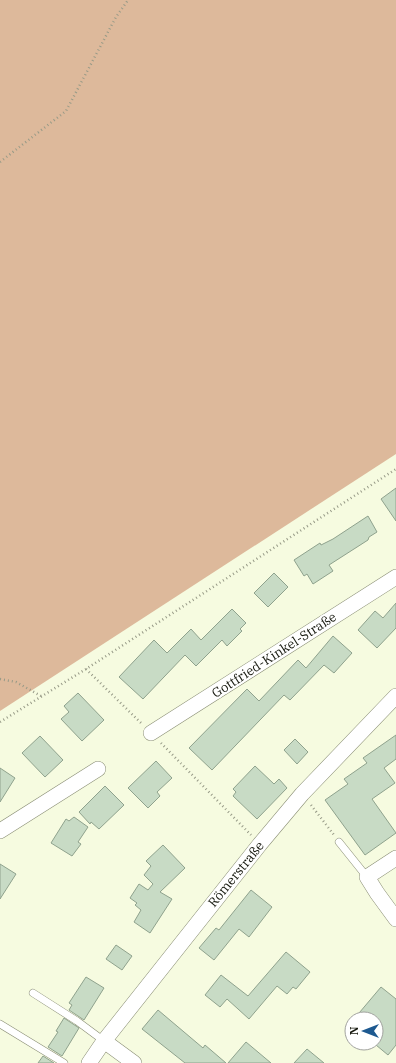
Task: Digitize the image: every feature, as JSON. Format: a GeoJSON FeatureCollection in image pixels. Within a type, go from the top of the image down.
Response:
{"type":"FeatureCollection","features":[{"type":"Feature","properties":{"kind":"street","name":"Gottfried-Kinkel-Straße"},"geometry":{"type":"LineString","coordinates":[[151,733],[396,577]]}},
{"type":"Feature","properties":{"kind":"street","name":"Römerstraße"},"geometry":{"type":"LineString","coordinates":[[89,1063],[104,1041],[248,857],[302,794],[396,696]]}},
{"type":"Feature","properties":{"kind":"street"},"geometry":{"type":"LineString","coordinates":[[0,831],[98,769]]}},
{"type":"Feature","properties":{"kind":"street"},"geometry":{"type":"LineString","coordinates":[[396,858],[367,877],[396,919]]}},
{"type":"Feature","properties":{"kind":"street"},"geometry":{"type":"LineString","coordinates":[[104,1041],[134,1063]]}},
{"type":"Feature","properties":{"kind":"lane"},"geometry":{"type":"LineString","coordinates":[[339,842],[367,877]]}},
{"type":"Feature","properties":{"kind":"lane"},"geometry":{"type":"LineString","coordinates":[[33,993],[77,1021],[104,1041]]}},
{"type":"Feature","properties":{"kind":"lane"},"geometry":{"type":"LineString","coordinates":[[0,1024],[64,1063]]}},
{"type":"Feature","properties":{"kind":"path"},"geometry":{"type":"LineString","coordinates":[[0,162],[66,111],[116,18],[128,0]]}},
{"type":"Feature","properties":{"kind":"path"},"geometry":{"type":"LineString","coordinates":[[0,722],[86,670],[396,469]]}},
{"type":"Feature","properties":{"kind":"path"},"geometry":{"type":"LineString","coordinates":[[86,670],[151,733]]}},
{"type":"Feature","properties":{"kind":"path"},"geometry":{"type":"LineString","coordinates":[[0,679],[16,682],[41,696]]}},
{"type":"Feature","properties":{"kind":"path"},"geometry":{"type":"LineString","coordinates":[[169,751],[252,836]]}},
{"type":"Feature","properties":{"kind":"path"},"geometry":{"type":"LineString","coordinates":[[314,809],[339,842]]}},
{"type":"Feature","properties":{"kind":"shaded area"},"geometry":{"type":"Polygon","coordinates":[[[0,0],[396,0],[396,454],[0,711],[0,0]]]}},
{"type":"Feature","properties":{"kind":"building"},"geometry":{"type":"Polygon","coordinates":[[[396,488],[396,521],[381,499],[396,488]]]}},
{"type":"Feature","properties":{"kind":"building"},"geometry":{"type":"Polygon","coordinates":[[[368,516],[377,532],[369,537],[368,540],[329,565],[333,571],[313,584],[307,574],[304,576],[294,560],[320,543],[321,545],[333,539],[368,516]]]}},
{"type":"Feature","properties":{"kind":"building"},"geometry":{"type":"Polygon","coordinates":[[[274,573],[288,587],[268,607],[254,593],[274,573]]]}},
{"type":"Feature","properties":{"kind":"building"},"geometry":{"type":"Polygon","coordinates":[[[396,603],[396,628],[377,648],[358,630],[375,611],[383,618],[396,603]]]}},
{"type":"Feature","properties":{"kind":"building"},"geometry":{"type":"Polygon","coordinates":[[[232,609],[246,623],[240,629],[242,631],[227,646],[222,640],[196,666],[185,655],[143,699],[119,677],[154,640],[167,653],[191,629],[201,640],[232,609]]]}},
{"type":"Feature","properties":{"kind":"building"},"geometry":{"type":"Polygon","coordinates":[[[333,636],[352,653],[334,673],[324,665],[290,700],[284,695],[212,770],[189,748],[247,689],[259,701],[298,660],[306,668],[333,636]]]}},
{"type":"Feature","properties":{"kind":"building"},"geometry":{"type":"Polygon","coordinates":[[[78,693],[104,720],[82,741],[61,719],[69,712],[64,706],[78,693]]]}},
{"type":"Feature","properties":{"kind":"building"},"geometry":{"type":"Polygon","coordinates":[[[396,735],[396,759],[384,768],[395,783],[372,799],[396,833],[365,855],[325,800],[348,784],[344,779],[367,763],[363,758],[396,735]]]}},
{"type":"Feature","properties":{"kind":"building"},"geometry":{"type":"Polygon","coordinates":[[[40,736],[63,760],[45,777],[22,753],[40,736]]]}},
{"type":"Feature","properties":{"kind":"building"},"geometry":{"type":"Polygon","coordinates":[[[295,739],[308,752],[297,764],[284,750],[295,739]]]}},
{"type":"Feature","properties":{"kind":"building"},"geometry":{"type":"Polygon","coordinates":[[[156,761],[172,778],[157,792],[160,796],[148,808],[128,788],[156,761]]]}},
{"type":"Feature","properties":{"kind":"building"},"geometry":{"type":"Polygon","coordinates":[[[255,766],[274,784],[279,779],[287,788],[257,819],[233,796],[236,792],[233,789],[255,766]]]}},
{"type":"Feature","properties":{"kind":"building"},"geometry":{"type":"Polygon","coordinates":[[[0,768],[15,778],[0,802],[0,768]]]}},
{"type":"Feature","properties":{"kind":"building"},"geometry":{"type":"Polygon","coordinates":[[[105,786],[124,805],[99,829],[91,822],[90,824],[79,812],[105,786]]]}},
{"type":"Feature","properties":{"kind":"building"},"geometry":{"type":"Polygon","coordinates":[[[74,817],[88,827],[78,842],[81,844],[72,856],[51,843],[66,819],[69,821],[74,817]]]}},
{"type":"Feature","properties":{"kind":"building"},"geometry":{"type":"Polygon","coordinates":[[[163,845],[185,868],[160,892],[172,899],[150,933],[134,922],[141,910],[135,905],[137,903],[130,898],[139,884],[148,890],[153,884],[144,875],[151,866],[146,861],[163,845]]]}},
{"type":"Feature","properties":{"kind":"building"},"geometry":{"type":"Polygon","coordinates":[[[0,864],[16,874],[0,899],[0,864]]]}},
{"type":"Feature","properties":{"kind":"building"},"geometry":{"type":"Polygon","coordinates":[[[251,890],[272,907],[249,937],[239,929],[214,960],[199,948],[216,928],[219,930],[251,890]]]}},
{"type":"Feature","properties":{"kind":"building"},"geometry":{"type":"Polygon","coordinates":[[[116,945],[132,956],[122,970],[106,959],[116,945]]]}},
{"type":"Feature","properties":{"kind":"building"},"geometry":{"type":"Polygon","coordinates":[[[286,952],[310,972],[296,989],[293,987],[287,994],[277,986],[249,1019],[227,999],[220,1007],[205,995],[221,975],[248,996],[286,952]]]}},
{"type":"Feature","properties":{"kind":"building"},"geometry":{"type":"Polygon","coordinates":[[[86,977],[104,988],[84,1020],[69,1010],[72,1005],[69,1003],[86,977]]]}},
{"type":"Feature","properties":{"kind":"building"},"geometry":{"type":"Polygon","coordinates":[[[381,987],[396,999],[396,1045],[388,1055],[383,1051],[384,1011],[361,1011],[381,987]]]}},
{"type":"Feature","properties":{"kind":"building"},"geometry":{"type":"Polygon","coordinates":[[[158,1010],[203,1048],[205,1045],[226,1063],[185,1063],[142,1029],[158,1010]]]}},
{"type":"Feature","properties":{"kind":"building"},"geometry":{"type":"Polygon","coordinates":[[[64,1018],[79,1028],[62,1056],[48,1047],[58,1032],[56,1031],[64,1018]]]}},
{"type":"Feature","properties":{"kind":"building"},"geometry":{"type":"Polygon","coordinates":[[[246,1042],[271,1063],[228,1063],[246,1042]]]}},
{"type":"Feature","properties":{"kind":"building"},"geometry":{"type":"Polygon","coordinates":[[[307,1049],[324,1063],[294,1063],[307,1049]]]}},
{"type":"Feature","properties":{"kind":"building"},"geometry":{"type":"Polygon","coordinates":[[[43,1056],[54,1063],[38,1063],[43,1056]]]}}]}
